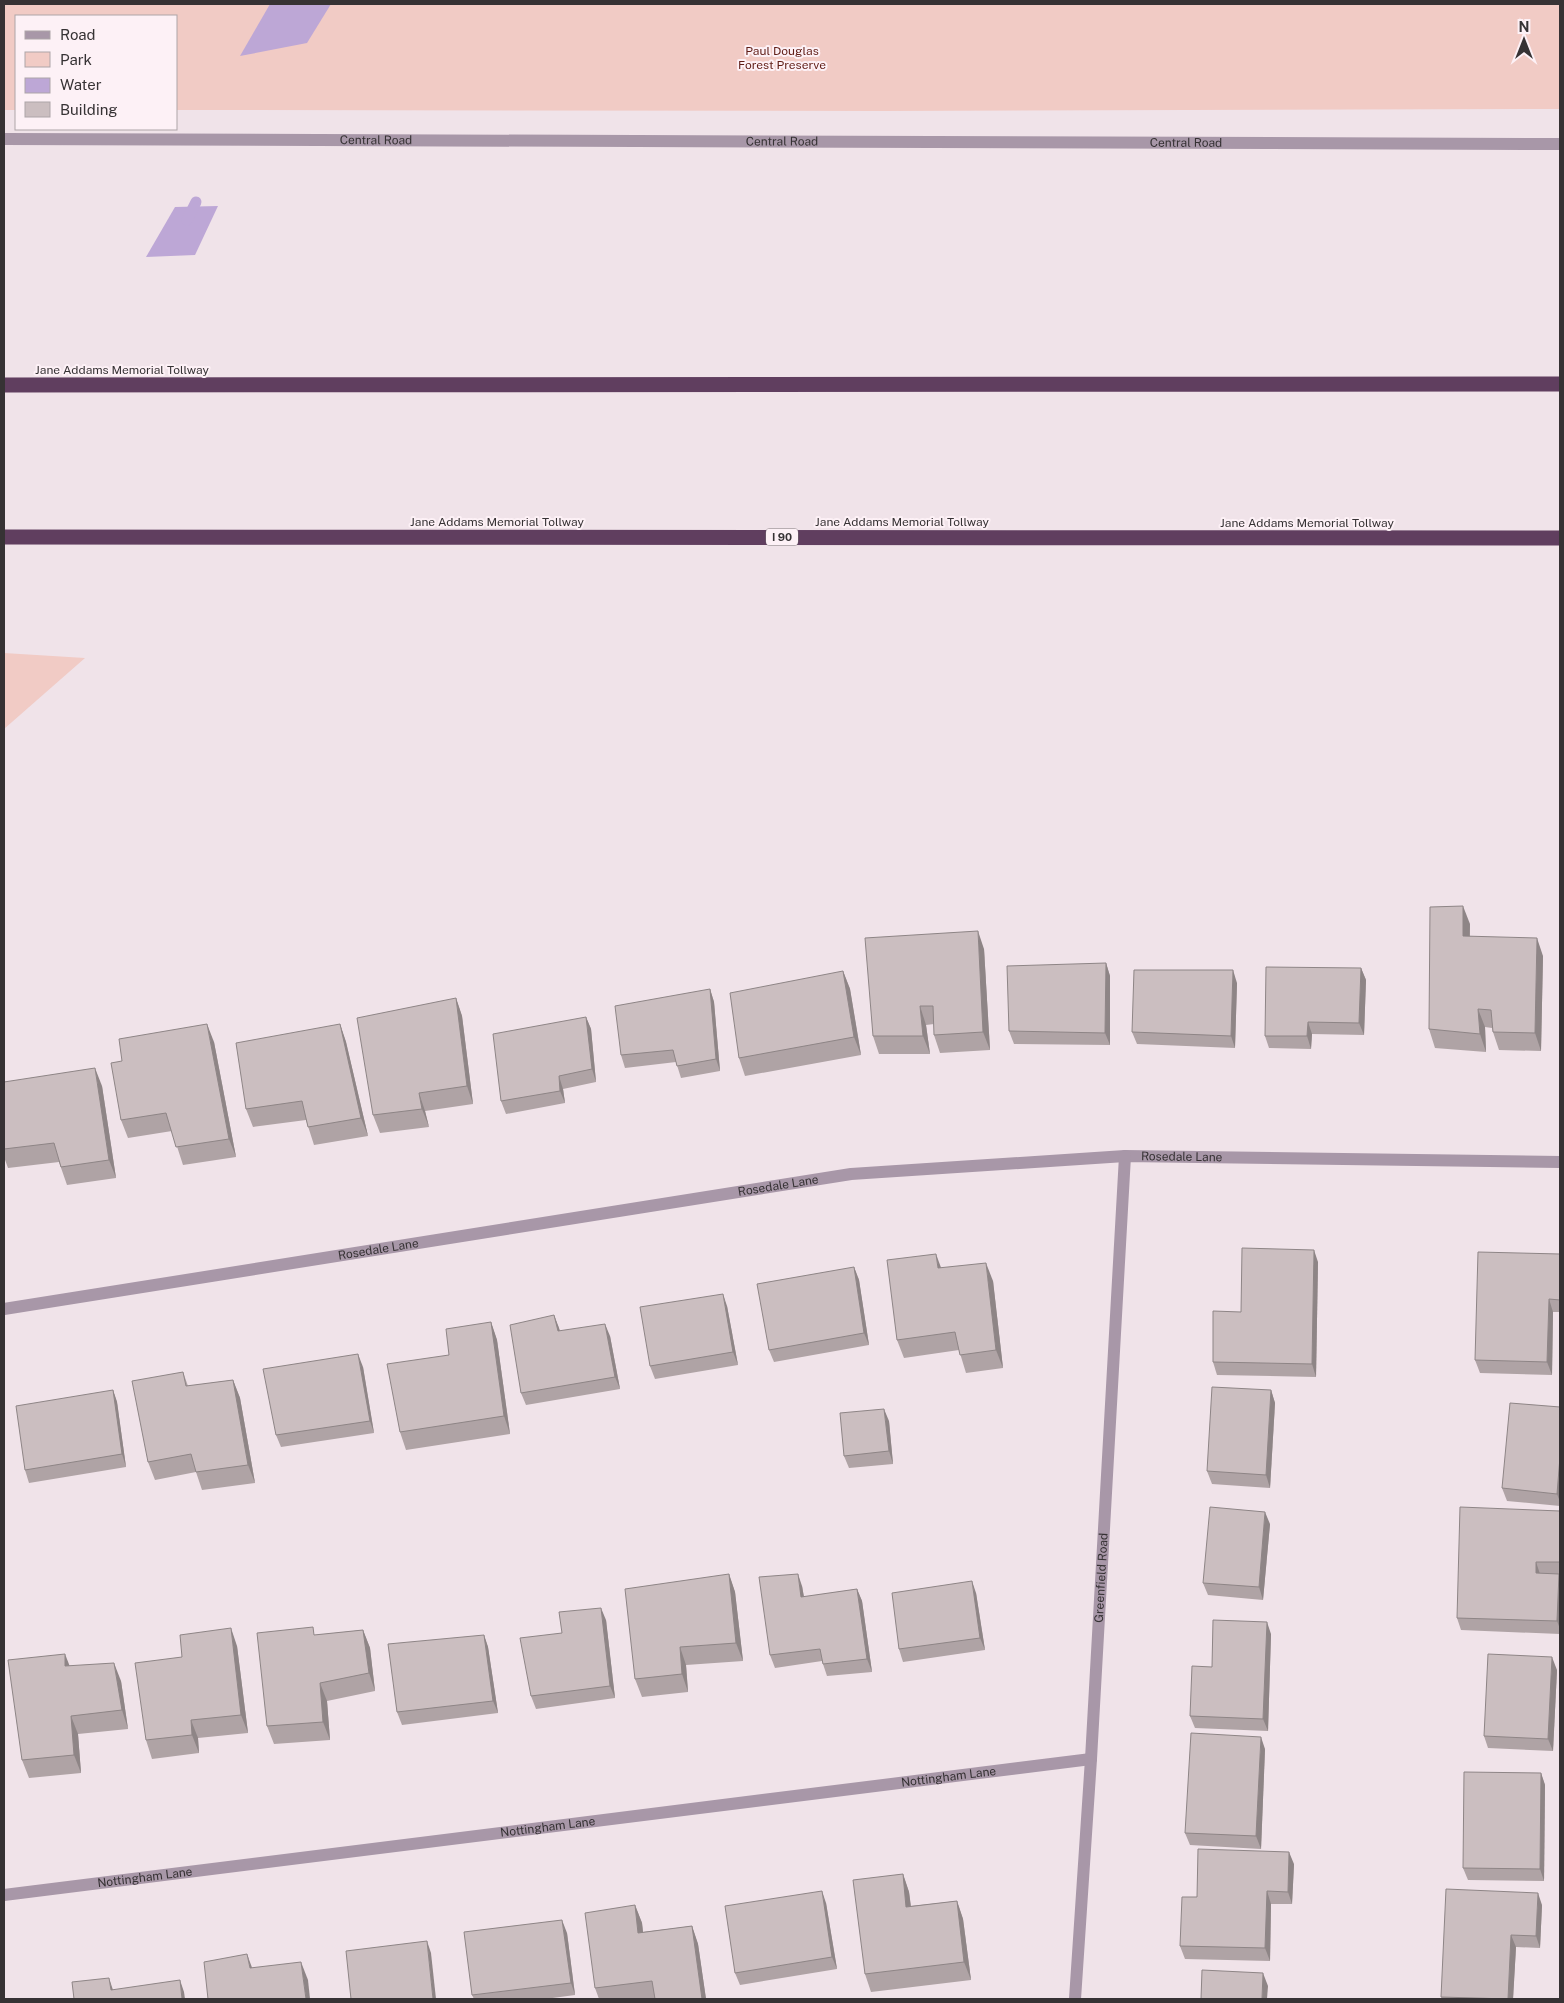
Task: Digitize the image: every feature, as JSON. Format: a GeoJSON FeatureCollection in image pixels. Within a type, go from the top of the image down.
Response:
{"type":"FeatureCollection","features":[{"type":"Feature","properties":{"kind":"highway","name":"Jane Addams Memorial Tollway"},"geometry":{"type":"LineString","coordinates":[[4,385],[1560,384]]}},
{"type":"Feature","properties":{"kind":"highway","name":"Jane Addams Memorial Tollway"},"geometry":{"type":"LineString","coordinates":[[4,537],[1560,538]]}},
{"type":"Feature","properties":{"kind":"street","name":"Central Road"},"geometry":{"type":"LineString","coordinates":[[4,139],[1560,144]]}},
{"type":"Feature","properties":{"kind":"street","name":"Rosedale Lane"},"geometry":{"type":"LineString","coordinates":[[4,1309],[851,1174],[1125,1156],[1560,1162]]}},
{"type":"Feature","properties":{"kind":"street","name":"Greenfield Road"},"geometry":{"type":"LineString","coordinates":[[1075,1999],[1092,1759],[1125,1156]]}},
{"type":"Feature","properties":{"kind":"street","name":"Nottingham Lane"},"geometry":{"type":"LineString","coordinates":[[4,1895],[1092,1759]]}},
{"type":"Feature","properties":{"kind":"green space","name":"Paul Douglas Forest Preserve"},"geometry":{"type":"Polygon","coordinates":[[[4,4],[1560,4],[1560,109],[880,111],[178,110],[178,15],[15,15],[15,110],[4,110],[4,4]]]}},
{"type":"Feature","properties":{"kind":"green space"},"geometry":{"type":"Polygon","coordinates":[[[4,653],[85,658],[4,729],[4,653]]]}},
{"type":"Feature","properties":{"kind":"water"},"geometry":{"type":"Polygon","coordinates":[[[270,4],[331,4],[307,43],[240,56],[270,4]]]}},
{"type":"Feature","properties":{"kind":"water"},"geometry":{"type":"Polygon","coordinates":[[[218,206],[195,255],[146,257],[175,207],[218,206]]]}},
{"type":"Feature","properties":{"kind":"building"},"geometry":{"type":"Polygon","coordinates":[[[1463,906],[1463,936],[1537,938],[1535,1033],[1493,1032],[1491,1010],[1478,1009],[1480,1034],[1429,1029],[1430,907],[1463,906]]]}},
{"type":"Feature","properties":{"kind":"building"},"geometry":{"type":"Polygon","coordinates":[[[978,931],[983,1032],[934,1035],[933,1006],[920,1006],[923,1036],[873,1036],[865,938],[978,931]]]}},
{"type":"Feature","properties":{"kind":"building"},"geometry":{"type":"Polygon","coordinates":[[[1106,963],[1105,1033],[1009,1031],[1007,966],[1106,963]]]}},
{"type":"Feature","properties":{"kind":"building"},"geometry":{"type":"Polygon","coordinates":[[[1266,967],[1361,968],[1359,1023],[1308,1022],[1307,1036],[1265,1036],[1266,967]]]}},
{"type":"Feature","properties":{"kind":"building"},"geometry":{"type":"Polygon","coordinates":[[[1134,970],[1233,970],[1231,1036],[1132,1032],[1134,970]]]}},
{"type":"Feature","properties":{"kind":"building"},"geometry":{"type":"Polygon","coordinates":[[[843,971],[854,1037],[739,1058],[730,993],[843,971]]]}},
{"type":"Feature","properties":{"kind":"building"},"geometry":{"type":"Polygon","coordinates":[[[710,989],[716,1059],[677,1066],[673,1050],[621,1055],[615,1006],[710,989]]]}},
{"type":"Feature","properties":{"kind":"building"},"geometry":{"type":"Polygon","coordinates":[[[456,998],[467,1086],[419,1093],[422,1109],[373,1115],[357,1018],[456,998]]]}},
{"type":"Feature","properties":{"kind":"building"},"geometry":{"type":"Polygon","coordinates":[[[586,1017],[592,1069],[559,1076],[560,1091],[501,1101],[493,1034],[586,1017]]]}},
{"type":"Feature","properties":{"kind":"building"},"geometry":{"type":"Polygon","coordinates":[[[207,1024],[229,1139],[176,1147],[166,1113],[121,1120],[111,1063],[122,1061],[119,1039],[207,1024]]]}},
{"type":"Feature","properties":{"kind":"building"},"geometry":{"type":"Polygon","coordinates":[[[340,1024],[361,1118],[308,1127],[302,1101],[246,1109],[236,1043],[340,1024]]]}},
{"type":"Feature","properties":{"kind":"building"},"geometry":{"type":"Polygon","coordinates":[[[95,1068],[109,1160],[61,1167],[54,1143],[4,1149],[4,1082],[95,1068]]]}},
{"type":"Feature","properties":{"kind":"building"},"geometry":{"type":"Polygon","coordinates":[[[1242,1248],[1314,1250],[1312,1364],[1213,1362],[1213,1311],[1241,1312],[1242,1248]]]}},
{"type":"Feature","properties":{"kind":"building"},"geometry":{"type":"Polygon","coordinates":[[[1478,1252],[1560,1254],[1560,1300],[1549,1299],[1547,1362],[1475,1360],[1478,1252]]]}},
{"type":"Feature","properties":{"kind":"building"},"geometry":{"type":"Polygon","coordinates":[[[936,1254],[938,1268],[986,1263],[996,1350],[960,1355],[955,1332],[897,1340],[887,1260],[936,1254]]]}},
{"type":"Feature","properties":{"kind":"building"},"geometry":{"type":"Polygon","coordinates":[[[854,1267],[864,1333],[769,1350],[757,1284],[854,1267]]]}},
{"type":"Feature","properties":{"kind":"building"},"geometry":{"type":"Polygon","coordinates":[[[723,1294],[733,1352],[650,1366],[640,1307],[723,1294]]]}},
{"type":"Feature","properties":{"kind":"building"},"geometry":{"type":"Polygon","coordinates":[[[554,1315],[558,1331],[605,1324],[615,1377],[521,1393],[510,1325],[554,1315]]]}},
{"type":"Feature","properties":{"kind":"building"},"geometry":{"type":"Polygon","coordinates":[[[491,1322],[504,1416],[400,1432],[387,1364],[449,1355],[446,1329],[491,1322]]]}},
{"type":"Feature","properties":{"kind":"building"},"geometry":{"type":"Polygon","coordinates":[[[358,1354],[370,1421],[276,1435],[263,1369],[358,1354]]]}},
{"type":"Feature","properties":{"kind":"building"},"geometry":{"type":"Polygon","coordinates":[[[183,1372],[186,1386],[233,1380],[248,1465],[196,1472],[191,1454],[148,1462],[132,1381],[183,1372]]]}},
{"type":"Feature","properties":{"kind":"building"},"geometry":{"type":"Polygon","coordinates":[[[1212,1387],[1271,1390],[1266,1475],[1207,1471],[1212,1387]]]}},
{"type":"Feature","properties":{"kind":"building"},"geometry":{"type":"Polygon","coordinates":[[[113,1390],[122,1454],[25,1470],[16,1406],[113,1390]]]}},
{"type":"Feature","properties":{"kind":"building"},"geometry":{"type":"Polygon","coordinates":[[[1510,1403],[1560,1407],[1560,1457],[1557,1494],[1502,1488],[1510,1403]]]}},
{"type":"Feature","properties":{"kind":"building"},"geometry":{"type":"Polygon","coordinates":[[[884,1409],[889,1451],[844,1456],[840,1413],[884,1409]]]}},
{"type":"Feature","properties":{"kind":"building"},"geometry":{"type":"Polygon","coordinates":[[[1210,1507],[1265,1512],[1259,1587],[1203,1583],[1210,1507]]]}},
{"type":"Feature","properties":{"kind":"building"},"geometry":{"type":"Polygon","coordinates":[[[1460,1507],[1560,1511],[1560,1562],[1536,1562],[1536,1573],[1559,1574],[1557,1621],[1457,1618],[1460,1507]]]}},
{"type":"Feature","properties":{"kind":"building"},"geometry":{"type":"Polygon","coordinates":[[[729,1574],[736,1643],[680,1647],[682,1674],[635,1679],[625,1589],[729,1574]]]}},
{"type":"Feature","properties":{"kind":"building"},"geometry":{"type":"Polygon","coordinates":[[[798,1574],[801,1597],[857,1589],[867,1659],[823,1664],[820,1649],[770,1655],[759,1577],[798,1574]]]}},
{"type":"Feature","properties":{"kind":"building"},"geometry":{"type":"Polygon","coordinates":[[[972,1581],[980,1638],[899,1649],[892,1593],[972,1581]]]}},
{"type":"Feature","properties":{"kind":"building"},"geometry":{"type":"Polygon","coordinates":[[[601,1608],[610,1686],[531,1696],[520,1638],[562,1633],[559,1612],[601,1608]]]}},
{"type":"Feature","properties":{"kind":"building"},"geometry":{"type":"Polygon","coordinates":[[[1213,1620],[1267,1622],[1263,1719],[1190,1716],[1192,1666],[1212,1667],[1213,1620]]]}},
{"type":"Feature","properties":{"kind":"building"},"geometry":{"type":"Polygon","coordinates":[[[313,1627],[314,1635],[363,1630],[369,1673],[320,1683],[323,1722],[267,1726],[257,1633],[313,1627]]]}},
{"type":"Feature","properties":{"kind":"building"},"geometry":{"type":"Polygon","coordinates":[[[231,1628],[241,1715],[191,1720],[192,1735],[146,1740],[135,1663],[182,1657],[180,1635],[231,1628]]]}},
{"type":"Feature","properties":{"kind":"building"},"geometry":{"type":"Polygon","coordinates":[[[484,1635],[493,1701],[397,1712],[388,1644],[484,1635]]]}},
{"type":"Feature","properties":{"kind":"building"},"geometry":{"type":"Polygon","coordinates":[[[65,1654],[65,1666],[114,1663],[122,1710],[71,1716],[74,1755],[22,1760],[8,1660],[65,1654]]]}},
{"type":"Feature","properties":{"kind":"building"},"geometry":{"type":"Polygon","coordinates":[[[1488,1654],[1552,1657],[1548,1739],[1484,1736],[1488,1654]]]}},
{"type":"Feature","properties":{"kind":"building"},"geometry":{"type":"Polygon","coordinates":[[[1191,1733],[1261,1737],[1256,1836],[1185,1833],[1191,1733]]]}},
{"type":"Feature","properties":{"kind":"building"},"geometry":{"type":"Polygon","coordinates":[[[1464,1772],[1541,1773],[1540,1869],[1463,1868],[1464,1772]]]}},
{"type":"Feature","properties":{"kind":"building"},"geometry":{"type":"Polygon","coordinates":[[[1198,1849],[1289,1852],[1288,1892],[1267,1891],[1265,1948],[1180,1946],[1182,1897],[1197,1897],[1198,1849]]]}},
{"type":"Feature","properties":{"kind":"building"},"geometry":{"type":"Polygon","coordinates":[[[903,1874],[906,1907],[957,1901],[964,1962],[865,1974],[853,1880],[903,1874]]]}},
{"type":"Feature","properties":{"kind":"building"},"geometry":{"type":"Polygon","coordinates":[[[1446,1889],[1538,1893],[1536,1936],[1511,1935],[1508,1999],[1441,1997],[1446,1889]]]}},
{"type":"Feature","properties":{"kind":"building"},"geometry":{"type":"Polygon","coordinates":[[[822,1891],[832,1957],[735,1973],[725,1906],[822,1891]]]}},
{"type":"Feature","properties":{"kind":"building"},"geometry":{"type":"Polygon","coordinates":[[[635,1905],[638,1933],[692,1926],[702,1999],[655,1999],[652,1981],[595,1988],[585,1913],[635,1905]]]}},
{"type":"Feature","properties":{"kind":"building"},"geometry":{"type":"Polygon","coordinates":[[[562,1920],[571,1983],[472,1995],[464,1932],[562,1920]]]}},
{"type":"Feature","properties":{"kind":"building"},"geometry":{"type":"Polygon","coordinates":[[[427,1941],[433,1999],[351,1999],[346,1951],[427,1941]]]}},
{"type":"Feature","properties":{"kind":"building"},"geometry":{"type":"Polygon","coordinates":[[[247,1954],[250,1968],[301,1962],[306,1999],[208,1999],[204,1962],[247,1954]]]}},
{"type":"Feature","properties":{"kind":"building"},"geometry":{"type":"Polygon","coordinates":[[[1202,1970],[1263,1973],[1262,1999],[1201,1999],[1202,1970]]]}},
{"type":"Feature","properties":{"kind":"building"},"geometry":{"type":"Polygon","coordinates":[[[109,1978],[111,1990],[180,1980],[182,1999],[74,1999],[72,1982],[109,1978]]]}},
{"type":"Feature","properties":{"kind":"waterway"},"geometry":{"type":"LineString","coordinates":[[187,220],[196,202]]}}]}
